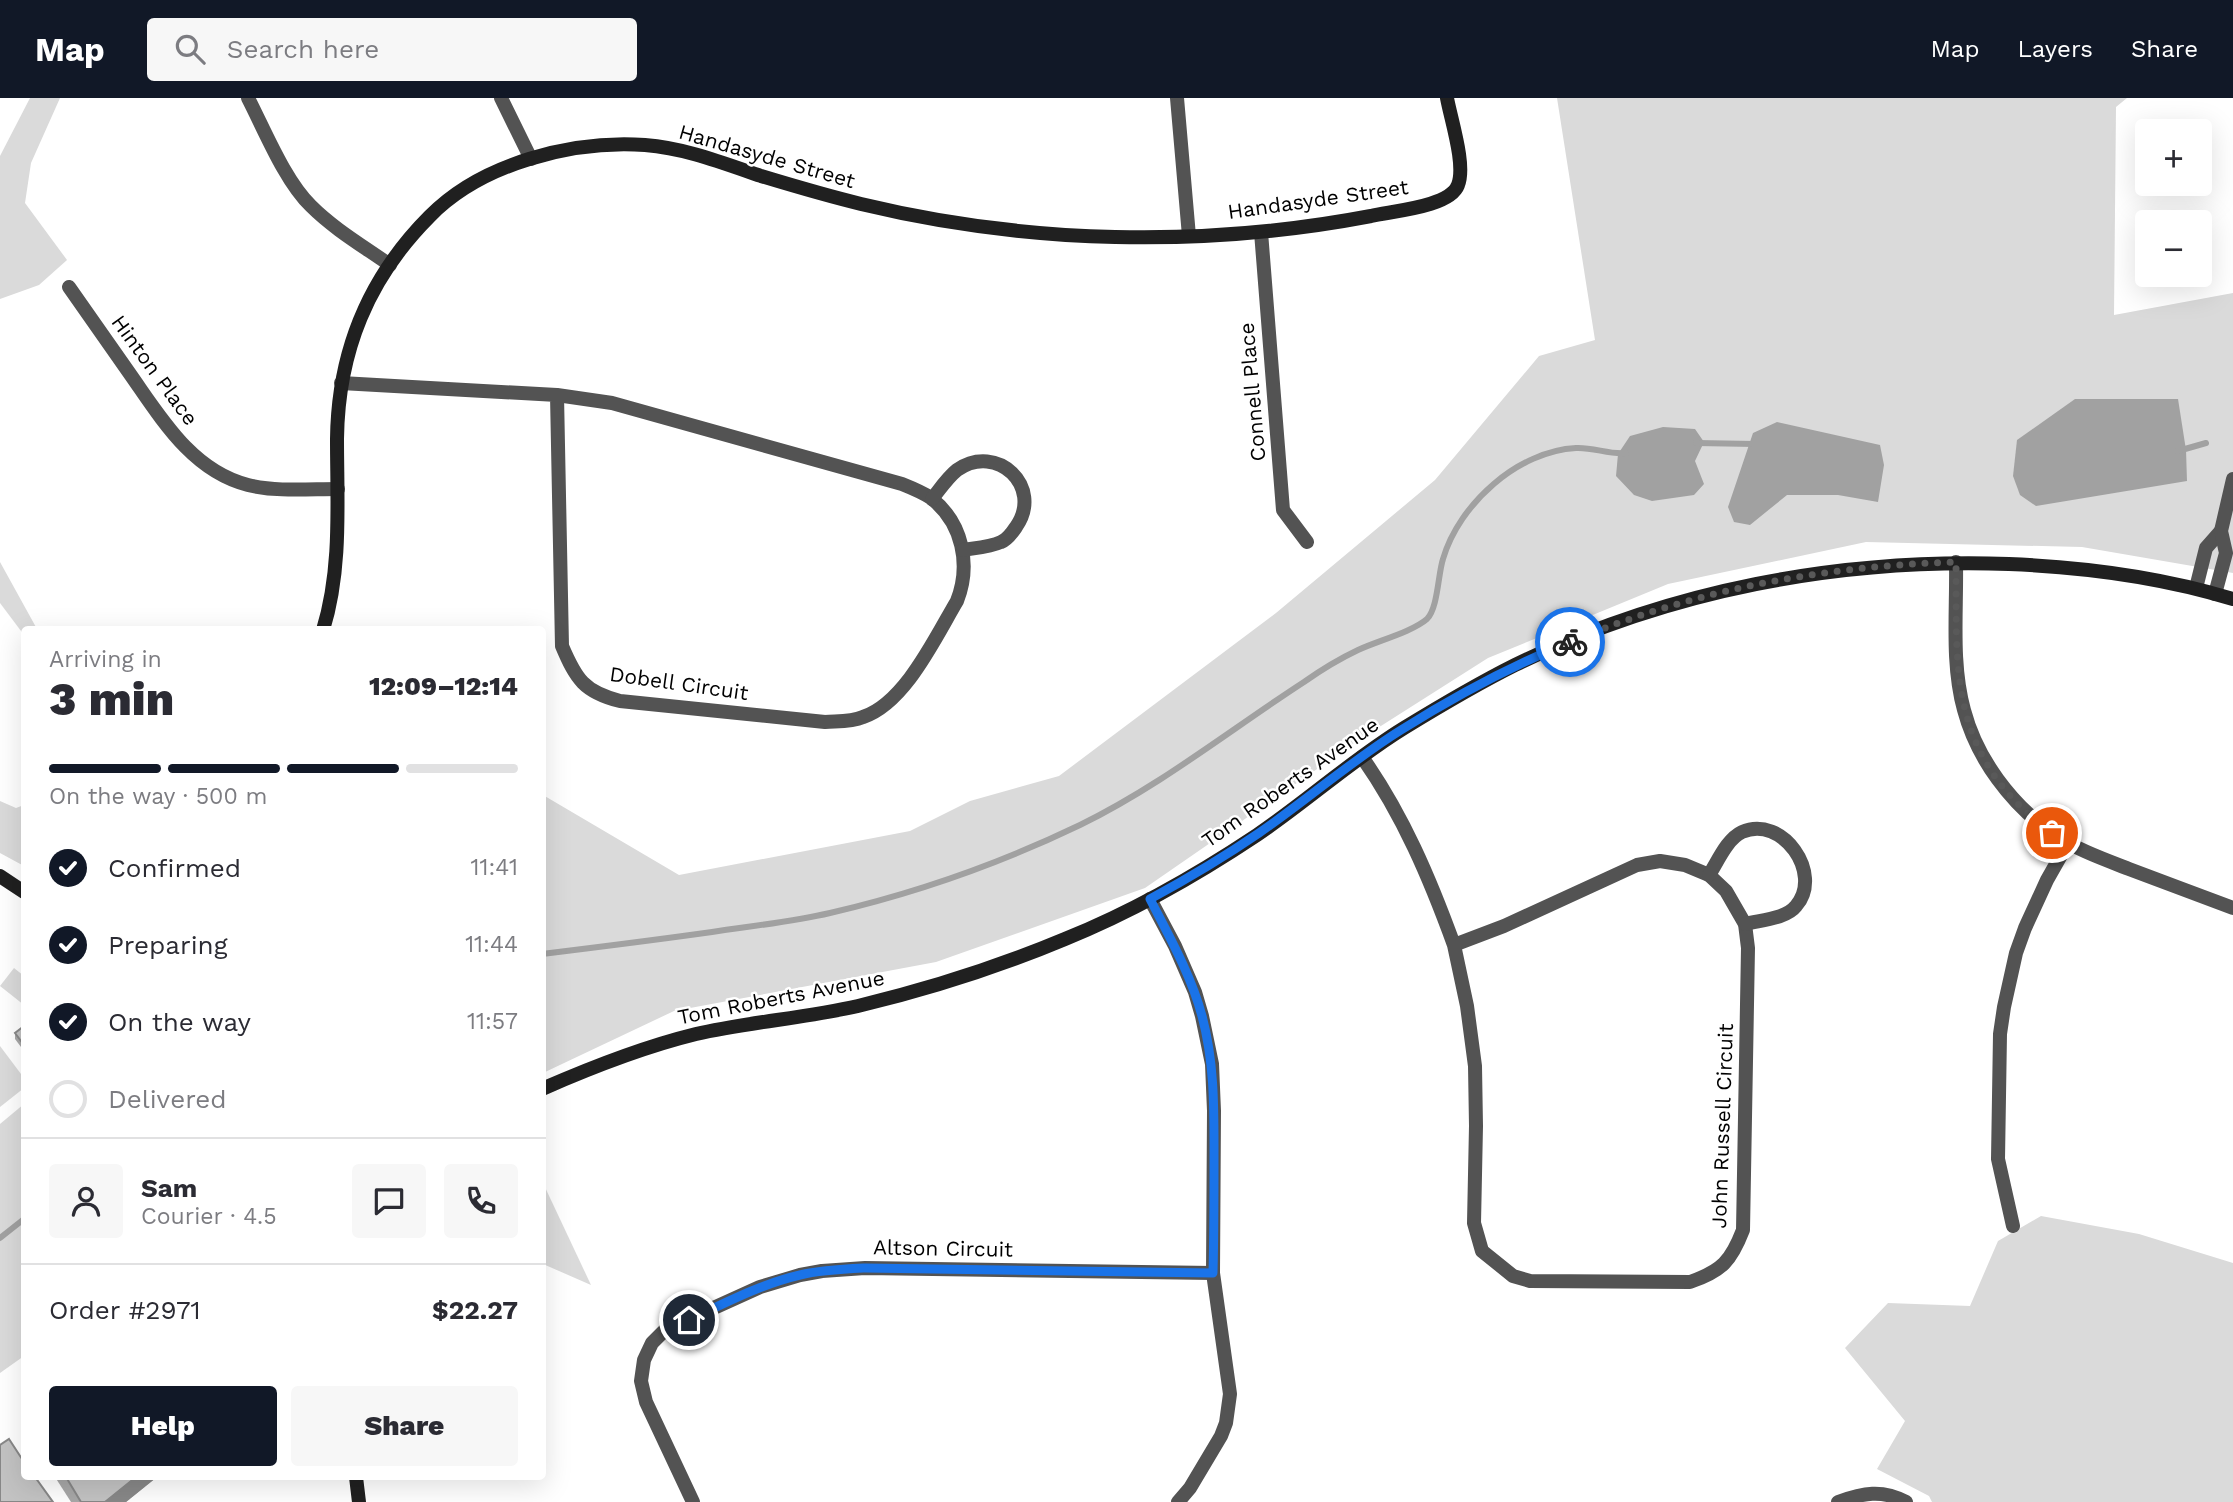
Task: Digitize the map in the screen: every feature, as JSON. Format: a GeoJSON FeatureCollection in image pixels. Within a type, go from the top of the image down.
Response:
{"type":"FeatureCollection","features":[{"type":"Feature","properties":{"kind":"street"},"geometry":{"type":"LineString","coordinates":[[248,98],[293,184],[309,205],[390,265]]}},
{"type":"Feature","properties":{"kind":"street"},"geometry":{"type":"LineString","coordinates":[[501,98],[531,159]]}},
{"type":"Feature","properties":{"kind":"street"},"geometry":{"type":"LineString","coordinates":[[1178,98],[1189,236]]}},
{"type":"Feature","properties":{"kind":"street","name":"Handasyde Street"},"geometry":{"type":"LineString","coordinates":[[324,626],[336,567],[337,435],[341,383],[358,320],[372,291],[402,246],[432,213],[488,175],[553,153],[599,145],[647,146],[696,155],[861,204],[956,223],[1096,237],[1261,232],[1350,220],[1435,203],[1449,197],[1458,187],[1459,161],[1447,98]]}},
{"type":"Feature","properties":{"kind":"street","name":"Connell Place"},"geometry":{"type":"LineString","coordinates":[[1261,232],[1283,510],[1307,541]]}},
{"type":"Feature","properties":{"kind":"street","name":"Hinton Place"},"geometry":{"type":"LineString","coordinates":[[69,287],[170,430],[192,454],[218,472],[246,484],[275,490],[338,489]]}},
{"type":"Feature","properties":{"kind":"street","name":"Dobell Circuit"},"geometry":{"type":"LineString","coordinates":[[341,383],[557,395],[612,404],[902,484],[932,499],[956,528],[965,564],[961,590],[957,601],[906,683],[889,703],[853,720],[825,722],[620,701],[603,697],[586,687],[573,672],[562,646],[557,395]]}},
{"type":"Feature","properties":{"kind":"street"},"geometry":{"type":"LineString","coordinates":[[932,499],[949,477],[971,463],[996,462],[1009,470],[1019,481],[1026,505],[1022,518],[1011,534],[1002,542],[963,551]]}},
{"type":"Feature","properties":{"kind":"street"},"geometry":{"type":"LineString","coordinates":[[2216,594],[2226,553],[2221,531],[2233,479]]}},
{"type":"Feature","properties":{"kind":"street"},"geometry":{"type":"LineString","coordinates":[[2196,588],[2206,548],[2221,531]]}},
{"type":"Feature","properties":{"kind":"street"},"geometry":{"type":"LineString","coordinates":[[1956,562],[1957,673],[1964,709],[1969,727],[1986,762],[2005,789],[2022,808],[2068,843],[2233,908]]}},
{"type":"Feature","properties":{"kind":"street","name":"Tom Roberts Avenue"},"geometry":{"type":"LineString","coordinates":[[546,1087],[635,1052],[697,1034],[853,1007],[942,984],[1069,938],[1186,879],[1257,834],[1422,717],[1479,684],[1520,663],[1605,627],[1688,599],[1820,572],[1956,562],[2044,565],[2103,572],[2196,588],[2233,599]]}},
{"type":"Feature","properties":{"kind":"street","name":"John Russell Circuit"},"geometry":{"type":"LineString","coordinates":[[1362,757],[1397,811],[1436,896],[1454,945],[1467,1006],[1475,1066],[1474,1223],[1482,1251],[1513,1276],[1530,1282],[1690,1282],[1720,1268],[1734,1251],[1743,1230],[1748,948],[1745,924],[1726,891],[1709,875],[1685,865],[1661,861],[1637,865],[1504,926],[1454,945]]}},
{"type":"Feature","properties":{"kind":"street"},"geometry":{"type":"LineString","coordinates":[[1709,875],[1731,840],[1741,832],[1754,829],[1768,831],[1782,837],[1793,848],[1804,868],[1805,890],[1796,907],[1785,914],[1745,924]]}},
{"type":"Feature","properties":{"kind":"street"},"geometry":{"type":"LineString","coordinates":[[2013,1226],[1998,1159],[2000,1034],[2016,953],[2047,880],[2068,843]]}},
{"type":"Feature","properties":{"kind":"street"},"geometry":{"type":"LineString","coordinates":[[0,876],[21,890]]}},
{"type":"Feature","properties":{"kind":"street"},"geometry":{"type":"LineString","coordinates":[[1150,899],[1195,992],[1212,1064],[1213,1273],[1230,1394],[1222,1436],[1190,1488],[1178,1502]]}},
{"type":"Feature","properties":{"kind":"street","name":"Altson Circuit"},"geometry":{"type":"LineString","coordinates":[[693,1502],[646,1402],[641,1381],[644,1360],[652,1343],[665,1330],[760,1287],[822,1271],[865,1268],[1213,1273]]}},
{"type":"Feature","properties":{"kind":"street"},"geometry":{"type":"LineString","coordinates":[[356,1480],[359,1502]]}},
{"type":"Feature","properties":{"kind":"street"},"geometry":{"type":"LineString","coordinates":[[1838,1502],[1861,1494],[1878,1492],[1896,1496],[1906,1502]]}},
{"type":"Feature","properties":{"kind":"shaded area"},"geometry":{"type":"Polygon","coordinates":[[[30,98],[60,98],[31,163],[25,203],[67,260],[39,285],[0,299],[0,156],[30,98]]]}},
{"type":"Feature","properties":{"kind":"shaded area"},"geometry":{"type":"Polygon","coordinates":[[[1557,98],[2127,98],[2116,107],[2114,315],[2233,293],[2233,573],[2082,547],[1866,542],[1668,584],[1488,658],[1362,738],[1145,888],[936,962],[674,1011],[546,1072],[546,797],[679,875],[910,831],[970,801],[1059,776],[1276,613],[1435,480],[1539,356],[1595,340],[1557,98]]]}},
{"type":"Feature","properties":{"kind":"shaded area"},"geometry":{"type":"Polygon","coordinates":[[[2075,399],[2178,399],[2186,450],[2187,481],[2036,506],[2020,495],[2013,476],[2017,440],[2075,399]]]}},
{"type":"Feature","properties":{"kind":"shaded area"},"geometry":{"type":"Polygon","coordinates":[[[1777,422],[1880,445],[1884,465],[1878,502],[1838,495],[1787,495],[1750,525],[1734,522],[1728,507],[1753,433],[1777,422]]]}},
{"type":"Feature","properties":{"kind":"shaded area"},"geometry":{"type":"Polygon","coordinates":[[[1663,427],[1695,429],[1704,442],[1695,461],[1704,484],[1694,495],[1652,501],[1634,495],[1616,476],[1618,454],[1630,436],[1663,427]]]}},
{"type":"Feature","properties":{"kind":"shaded area"},"geometry":{"type":"Polygon","coordinates":[[[0,562],[35,626],[21,626],[21,631],[0,603],[0,562]]]}},
{"type":"Feature","properties":{"kind":"shaded area"},"geometry":{"type":"Polygon","coordinates":[[[0,801],[16,808],[21,806],[21,864],[0,853],[0,801]]]}},
{"type":"Feature","properties":{"kind":"shaded area"},"geometry":{"type":"Polygon","coordinates":[[[14,968],[21,974],[21,1003],[0,986],[14,968]]]}},
{"type":"Feature","properties":{"kind":"shaded area"},"geometry":{"type":"Polygon","coordinates":[[[0,1046],[21,1074],[21,1090],[0,1107],[0,1046]]]}},
{"type":"Feature","properties":{"kind":"shaded area"},"geometry":{"type":"Polygon","coordinates":[[[21,1106],[21,1358],[0,1373],[0,1124],[21,1106]]]}},
{"type":"Feature","properties":{"kind":"shaded area"},"geometry":{"type":"Polygon","coordinates":[[[546,1189],[591,1285],[546,1265],[546,1189]]]}},
{"type":"Feature","properties":{"kind":"shaded area"},"geometry":{"type":"Polygon","coordinates":[[[2041,1216],[2139,1234],[2233,1263],[2233,1502],[1932,1502],[1929,1496],[1877,1469],[1905,1421],[1845,1348],[1888,1303],[1970,1306],[1998,1241],[2041,1216]]]}},
{"type":"Feature","properties":{"kind":"building"},"geometry":{"type":"Polygon","coordinates":[[[21,1028],[21,1041],[15,1033],[21,1028]]]}},
{"type":"Feature","properties":{"kind":"building"},"geometry":{"type":"Polygon","coordinates":[[[9,1439],[21,1457],[21,1480],[37,1480],[53,1502],[0,1502],[0,1445],[9,1439]]]}},
{"type":"Feature","properties":{"kind":"building"},"geometry":{"type":"Polygon","coordinates":[[[68,1480],[132,1480],[105,1502],[81,1502],[68,1480]]]}},
{"type":"Feature","properties":{"kind":"waterway"},"geometry":{"type":"LineString","coordinates":[[1696,443],[1755,444]]}},
{"type":"Feature","properties":{"kind":"waterway"},"geometry":{"type":"LineString","coordinates":[[2178,451],[2206,443]]}},
{"type":"Feature","properties":{"kind":"waterway"},"geometry":{"type":"LineString","coordinates":[[546,953],[771,924],[830,913],[926,886],[1050,839],[1138,793],[1330,665],[1358,650],[1421,624],[1431,614],[1441,565],[1462,519],[1477,500],[1513,470],[1554,451],[1576,448],[1626,453]]}},
{"type":"Feature","properties":{"kind":"waterway"},"geometry":{"type":"LineString","coordinates":[[0,1238],[21,1221]]}},
{"type":"Feature","properties":{"kind":"way so far"},"geometry":{"type":"LineString","coordinates":[[1570,642],[1605,627],[1688,599],[1775,580],[1820,572],[1956,562],[1957,673],[1969,727],[1997,779],[2022,808],[2052,833]]}},
{"type":"Feature","properties":{"kind":"route"},"geometry":{"type":"LineString","coordinates":[[689,1320],[760,1287],[822,1271],[865,1268],[1213,1273],[1212,1064],[1195,992],[1150,899],[1257,834],[1400,731],[1479,684],[1570,642]]}}]}
